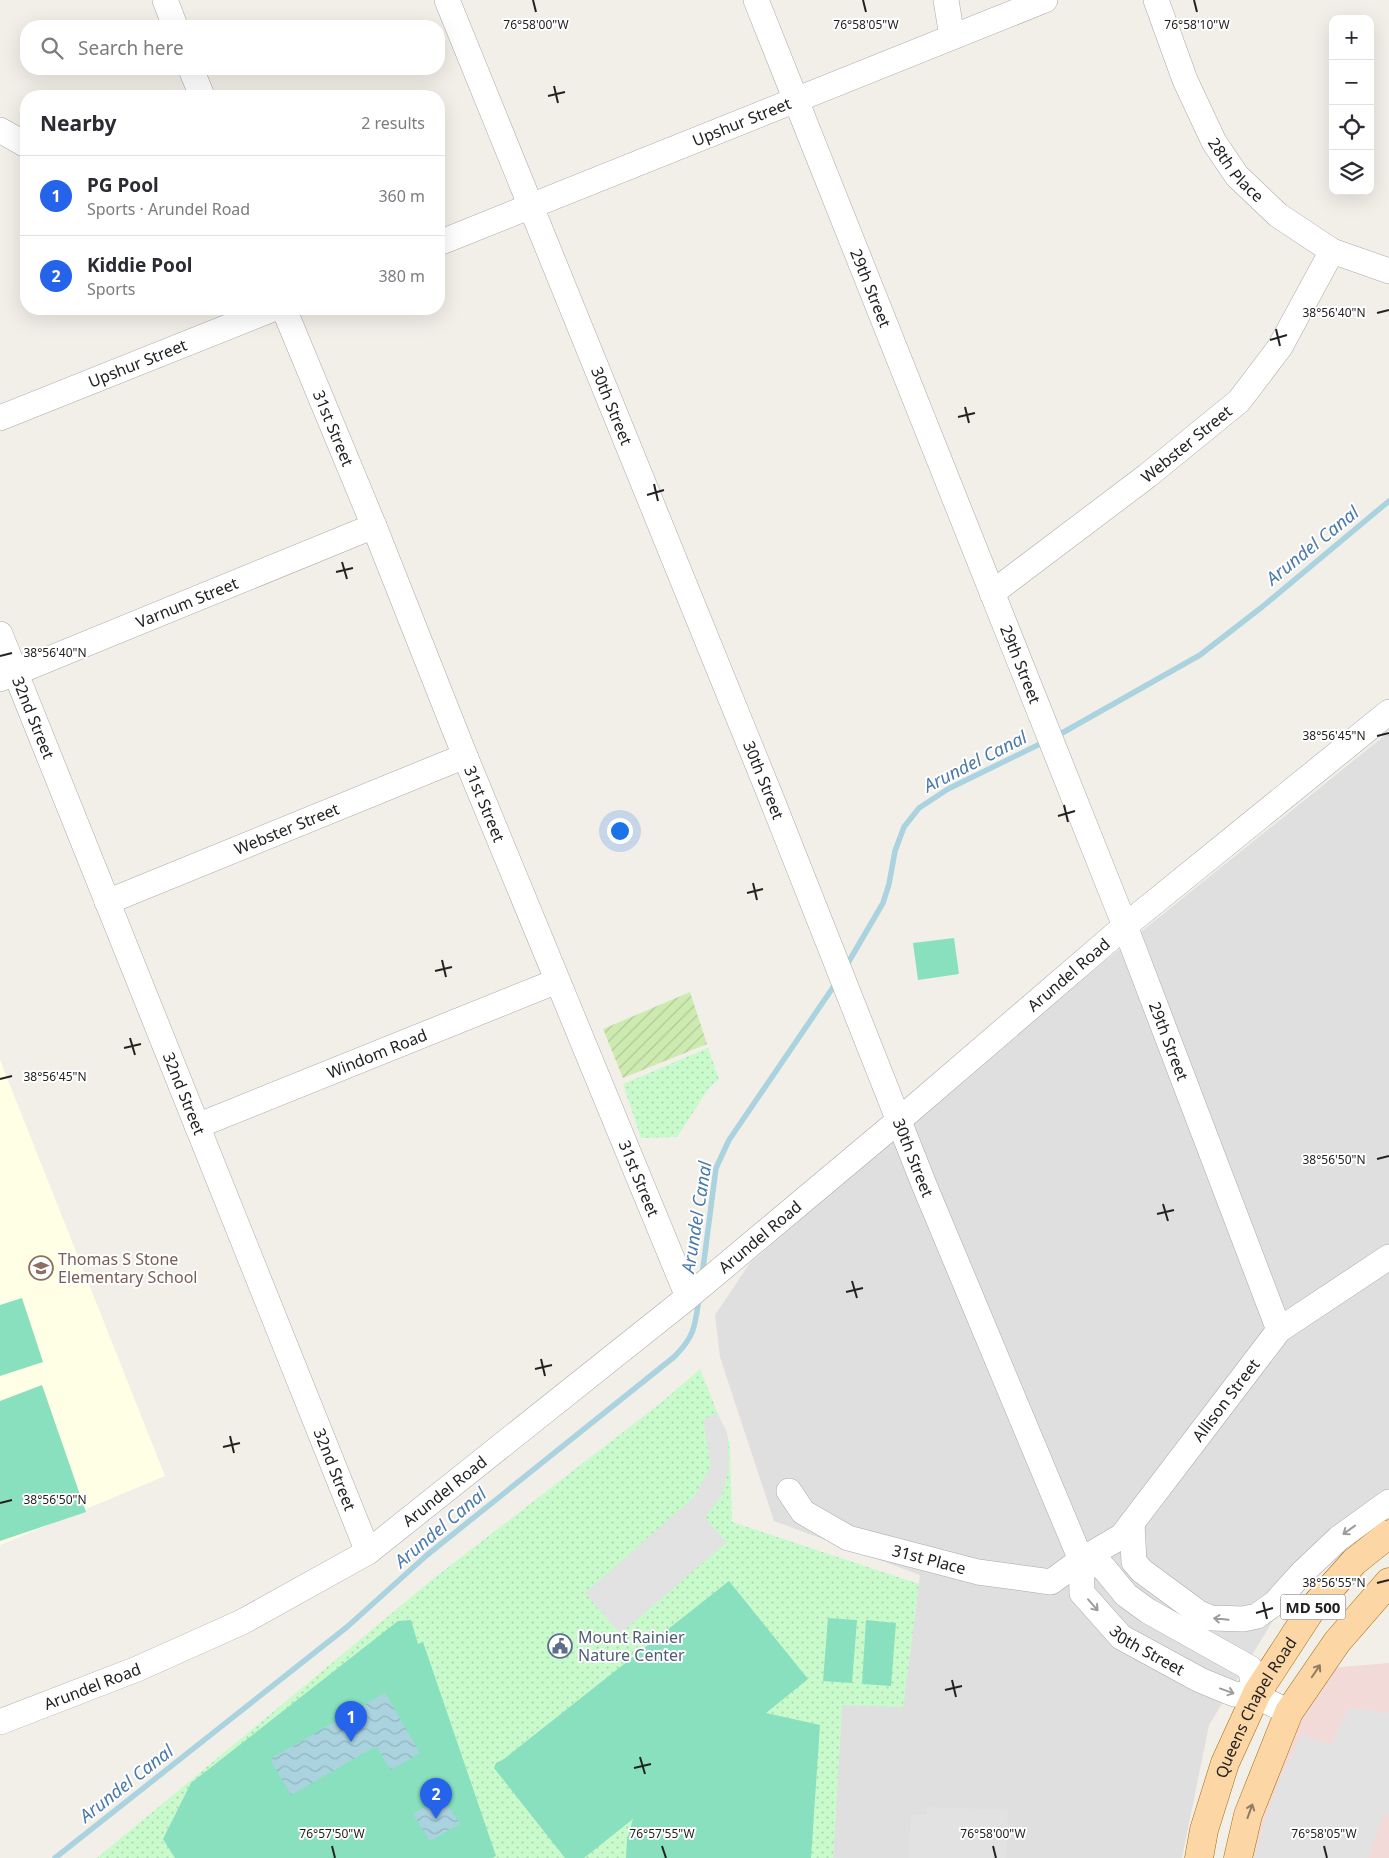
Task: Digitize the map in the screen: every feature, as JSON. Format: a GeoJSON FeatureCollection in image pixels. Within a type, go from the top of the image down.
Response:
{"type":"FeatureCollection","features":[{"type":"Feature","properties":{"kind":"main road","name":"Queens Chapel Road"},"geometry":{"type":"LineString","coordinates":[[1199,1858],[1204,1830],[1225,1763],[1256,1696],[1311,1610],[1354,1562],[1389,1534]]}},
{"type":"Feature","properties":{"kind":"main road","name":"Queens Chapel Road"},"geometry":{"type":"LineString","coordinates":[[1238,1858],[1248,1815],[1289,1712],[1337,1642],[1389,1582]]}},
{"type":"Feature","properties":{"kind":"street"},"geometry":{"type":"LineString","coordinates":[[165,0],[173,20]]}},
{"type":"Feature","properties":{"kind":"street","name":"30th Street"},"geometry":{"type":"LineString","coordinates":[[447,0],[829,943],[898,1121],[1081,1560],[1082,1593],[1121,1637],[1200,1680],[1234,1694],[1256,1696],[1289,1712]]}},
{"type":"Feature","properties":{"kind":"street","name":"29th Street"},"geometry":{"type":"LineString","coordinates":[[756,0],[1045,722],[1279,1330]]}},
{"type":"Feature","properties":{"kind":"street"},"geometry":{"type":"LineString","coordinates":[[946,0],[952,37]]}},
{"type":"Feature","properties":{"kind":"street","name":"Upshur Street"},"geometry":{"type":"LineString","coordinates":[[445,241],[1045,0]]}},
{"type":"Feature","properties":{"kind":"street","name":"28th Place"},"geometry":{"type":"LineString","coordinates":[[1156,0],[1184,80],[1214,142],[1238,176],[1278,216],[1332,251],[1389,271]]}},
{"type":"Feature","properties":{"kind":"street"},"geometry":{"type":"LineString","coordinates":[[194,75],[200,90]]}},
{"type":"Feature","properties":{"kind":"street"},"geometry":{"type":"LineString","coordinates":[[0,130],[20,142]]}},
{"type":"Feature","properties":{"kind":"street","name":"Webster Street"},"geometry":{"type":"LineString","coordinates":[[992,593],[1147,476],[1239,401],[1280,347],[1332,251]]}},
{"type":"Feature","properties":{"kind":"street","name":"Upshur Street"},"geometry":{"type":"LineString","coordinates":[[0,418],[258,315]]}},
{"type":"Feature","properties":{"kind":"street","name":"31st Street"},"geometry":{"type":"LineString","coordinates":[[286,315],[374,526],[465,756],[688,1297]]}},
{"type":"Feature","properties":{"kind":"street","name":"Varnum Street"},"geometry":{"type":"LineString","coordinates":[[8,676],[374,526]]}},
{"type":"Feature","properties":{"kind":"street","name":"32nd Street"},"geometry":{"type":"LineString","coordinates":[[0,634],[8,676],[107,902],[368,1552]]}},
{"type":"Feature","properties":{"kind":"street","name":"Arundel Road"},"geometry":{"type":"LineString","coordinates":[[10,1718],[136,1669],[242,1622],[368,1552],[688,1297],[898,1121],[1125,926],[1389,712]]}},
{"type":"Feature","properties":{"kind":"street","name":"Webster Street"},"geometry":{"type":"LineString","coordinates":[[107,902],[465,756]]}},
{"type":"Feature","properties":{"kind":"street","name":"Windom Road"},"geometry":{"type":"LineString","coordinates":[[197,1126],[558,981]]}},
{"type":"Feature","properties":{"kind":"street","name":"Allison Street"},"geometry":{"type":"LineString","coordinates":[[1081,1560],[1122,1536],[1279,1330],[1389,1258]]}},
{"type":"Feature","properties":{"kind":"street","name":"31st Place"},"geometry":{"type":"LineString","coordinates":[[789,1491],[803,1512],[848,1538],[978,1572],[1051,1582],[1081,1560]]}},
{"type":"Feature","properties":{"kind":"street"},"geometry":{"type":"LineString","coordinates":[[1132,1523],[1134,1562],[1142,1571],[1199,1613],[1211,1618],[1244,1619],[1257,1616],[1275,1603],[1302,1573],[1339,1538],[1389,1502]]}},
{"type":"Feature","properties":{"kind":"street","name":"30th Street"},"geometry":{"type":"LineString","coordinates":[[1081,1560],[1103,1567],[1126,1596],[1148,1611],[1250,1668],[1256,1696]]}},
{"type":"Feature","properties":{"kind":"street"},"geometry":{"type":"LineString","coordinates":[[0,1733],[10,1718]]}},
{"type":"Feature","properties":{"kind":"shaded area"},"geometry":{"type":"Polygon","coordinates":[[[1389,732],[1389,1514],[1359,1534],[1277,1614],[1209,1725],[1182,1858],[833,1858],[842,1704],[903,1707],[920,1575],[774,1521],[720,1357],[715,1315],[750,1263],[1095,969],[1389,732]]]}},
{"type":"Feature","properties":{"kind":"shaded area","name":"Thomas S Stone Elementary School"},"geometry":{"type":"Polygon","coordinates":[[[0,1060],[165,1476],[0,1545],[0,1060]]]}},
{"type":"Feature","properties":{"kind":"shaded area"},"geometry":{"type":"Polygon","coordinates":[[[717,1413],[727,1432],[729,1468],[722,1495],[705,1517],[727,1542],[620,1634],[585,1593],[694,1497],[711,1466],[703,1420],[717,1413]]]}},
{"type":"Feature","properties":{"kind":"shaded area"},"geometry":{"type":"Polygon","coordinates":[[[1389,1663],[1389,1858],[1246,1858],[1289,1733],[1329,1668],[1389,1663]]]}},
{"type":"Feature","properties":{"kind":"shaded area"},"geometry":{"type":"Polygon","coordinates":[[[1349,1708],[1389,1713],[1389,1814],[1383,1815],[1368,1858],[1254,1858],[1280,1779],[1302,1734],[1331,1745],[1349,1708]]]}},
{"type":"Feature","properties":{"kind":"shaded area"},"geometry":{"type":"Polygon","coordinates":[[[927,1807],[1008,1810],[1006,1858],[909,1858],[911,1815],[927,1815],[927,1807]]]}},
{"type":"Feature","properties":{"kind":"green space"},"geometry":{"type":"Polygon","coordinates":[[[954,938],[959,974],[918,980],[913,943],[954,938]]]}},
{"type":"Feature","properties":{"kind":"green space"},"geometry":{"type":"Polygon","coordinates":[[[690,992],[707,1044],[623,1078],[603,1029],[690,992]]]}},
{"type":"Feature","properties":{"kind":"green space"},"geometry":{"type":"Polygon","coordinates":[[[708,1048],[719,1079],[709,1088],[677,1137],[641,1138],[623,1084],[708,1048]]]}},
{"type":"Feature","properties":{"kind":"green space"},"geometry":{"type":"Polygon","coordinates":[[[22,1298],[43,1362],[0,1376],[0,1305],[22,1298]]]}},
{"type":"Feature","properties":{"kind":"green space"},"geometry":{"type":"Polygon","coordinates":[[[700,1369],[730,1444],[732,1522],[919,1584],[903,1707],[842,1705],[833,1858],[97,1858],[433,1579],[662,1402],[700,1369]]]}},
{"type":"Feature","properties":{"kind":"green space"},"geometry":{"type":"Polygon","coordinates":[[[42,1385],[86,1512],[0,1541],[0,1401],[42,1385]]]}},
{"type":"Feature","properties":{"kind":"green space"},"geometry":{"type":"Polygon","coordinates":[[[729,1581],[808,1679],[766,1713],[820,1725],[811,1858],[626,1858],[627,1840],[633,1819],[584,1858],[565,1858],[494,1768],[496,1763],[504,1759],[729,1581]]]}},
{"type":"Feature","properties":{"kind":"green space"},"geometry":{"type":"Polygon","coordinates":[[[828,1618],[857,1620],[852,1683],[823,1681],[828,1618]]]}},
{"type":"Feature","properties":{"kind":"green space"},"geometry":{"type":"Polygon","coordinates":[[[411,1620],[418,1644],[423,1642],[496,1856],[492,1858],[175,1858],[163,1839],[191,1783],[398,1621],[411,1620]]]}},
{"type":"Feature","properties":{"kind":"green space"},"geometry":{"type":"Polygon","coordinates":[[[866,1620],[896,1623],[891,1686],[862,1684],[866,1620]]]}},
{"type":"Feature","properties":{"kind":"water"},"geometry":{"type":"Polygon","coordinates":[[[385,1693],[420,1753],[391,1770],[376,1746],[291,1795],[270,1759],[385,1693]]]}},
{"type":"Feature","properties":{"kind":"water"},"geometry":{"type":"Polygon","coordinates":[[[442,1797],[460,1824],[430,1841],[413,1814],[442,1797]]]}},
{"type":"Feature","properties":{"kind":"waterway","name":"Arundel Canal"},"geometry":{"type":"LineString","coordinates":[[1055,737],[1200,655],[1262,607],[1389,501]]}},
{"type":"Feature","properties":{"kind":"waterway","name":"Arundel Canal"},"geometry":{"type":"LineString","coordinates":[[845,968],[883,903],[889,884],[895,851],[904,827],[919,808],[948,789],[1044,742]]}},
{"type":"Feature","properties":{"kind":"waterway","name":"Arundel Canal"},"geometry":{"type":"LineString","coordinates":[[702,1276],[716,1168],[729,1140],[836,983]]}},
{"type":"Feature","properties":{"kind":"waterway","name":"Arundel Canal"},"geometry":{"type":"LineString","coordinates":[[55,1858],[347,1627],[427,1555],[674,1357],[686,1343],[693,1330],[699,1298]]}},
{"type":"Feature","properties":{"kind":"place","name":"Thomas S Stone Elementary School"},"geometry":{"type":"Point","coordinates":[41,1268]}},
{"type":"Feature","properties":{"kind":"place","name":"Mount Rainier Nature Center"},"geometry":{"type":"Point","coordinates":[560,1646]}},
{"type":"Feature","properties":{"kind":"place","name":"PG Pool"},"geometry":{"type":"Point","coordinates":[351,1742]}},
{"type":"Feature","properties":{"kind":"place","name":"Kiddie Pool"},"geometry":{"type":"Point","coordinates":[436,1819]}}]}
